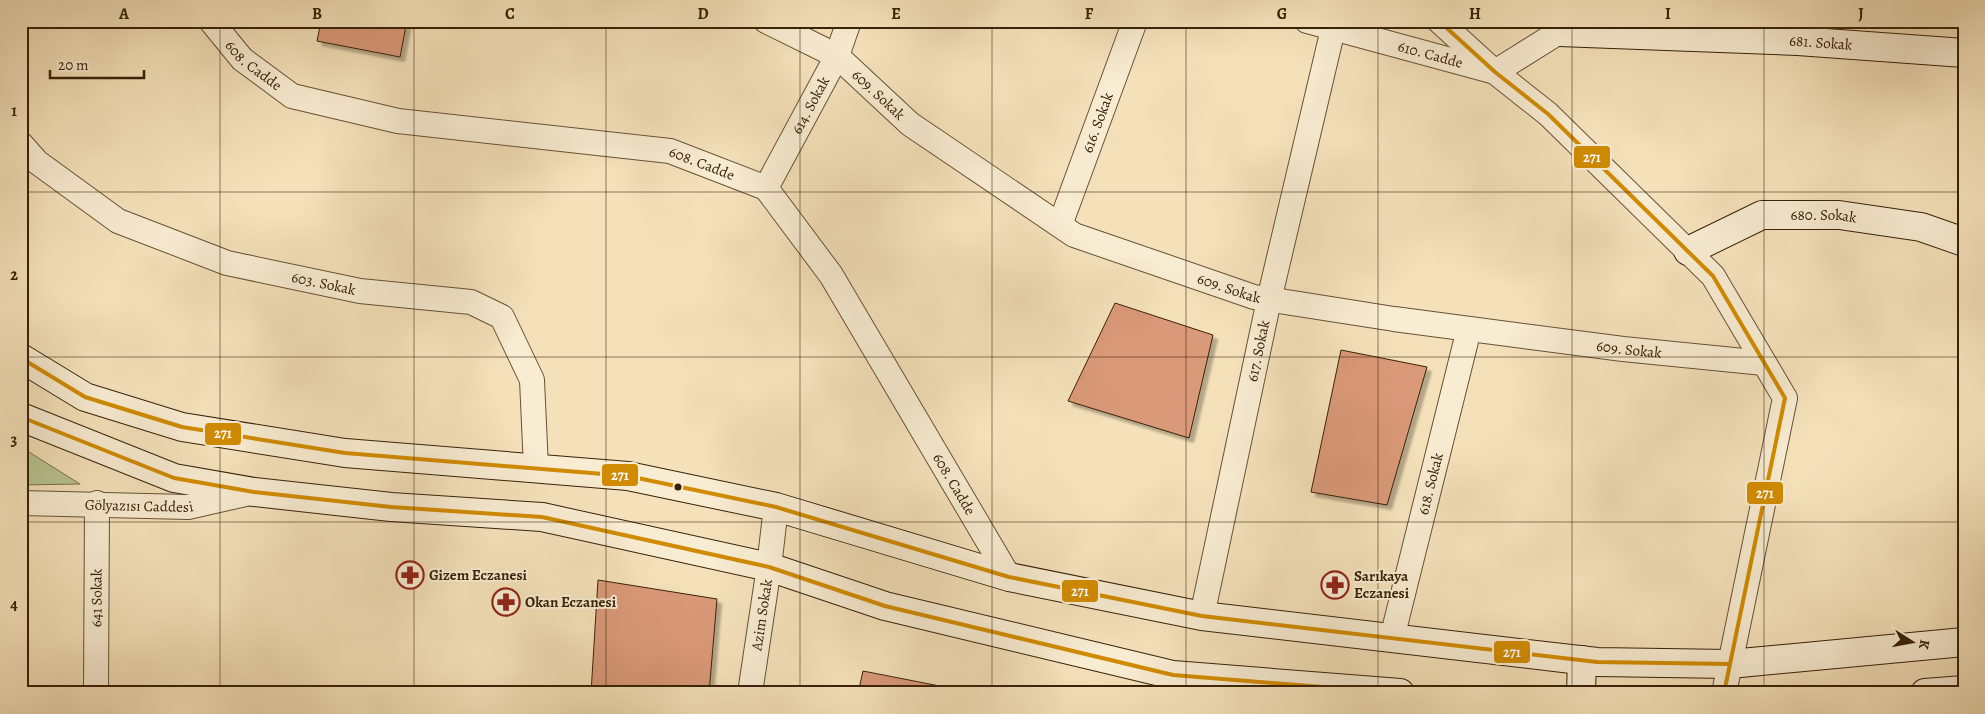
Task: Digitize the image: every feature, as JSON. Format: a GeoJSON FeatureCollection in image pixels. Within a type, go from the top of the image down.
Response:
{"type":"FeatureCollection","features":[{"type":"Feature","properties":{"kind":"main road","name":"681. Sokak"},"geometry":{"type":"LineString","coordinates":[[1559,26],[1964,53]]}},
{"type":"Feature","properties":{"kind":"main road","name":"680. Sokak"},"geometry":{"type":"LineString","coordinates":[[1688,251],[1762,215],[1839,214],[1921,227],[1964,242]]}},
{"type":"Feature","properties":{"kind":"main road"},"geometry":{"type":"LineString","coordinates":[[21,358],[84,397],[182,427],[345,453],[628,476],[776,507],[1009,576],[1202,616],[1582,660],[1730,664],[1964,642]]}},
{"type":"Feature","properties":{"kind":"main road"},"geometry":{"type":"LineString","coordinates":[[21,417],[174,478],[254,492],[391,507],[542,517],[769,567],[885,606],[1169,684],[1400,693]]}},
{"type":"Feature","properties":{"kind":"main road"},"geometry":{"type":"LineString","coordinates":[[1581,693],[1582,660]]}},
{"type":"Feature","properties":{"kind":"main road"},"geometry":{"type":"LineString","coordinates":[[1925,693],[1964,690]]}},
{"type":"Feature","properties":{"kind":"street","name":"608. Cadde"},"geometry":{"type":"LineString","coordinates":[[211,21],[242,59],[292,96],[398,121],[670,151],[766,188],[831,275],[1009,576]]}},
{"type":"Feature","properties":{"kind":"street","name":"609. Sokak"},"geometry":{"type":"LineString","coordinates":[[766,21],[836,56],[910,124],[1074,235],[1254,297],[1468,329],[1623,349],[1764,363]]}},
{"type":"Feature","properties":{"kind":"street","name":"614. Sokak"},"geometry":{"type":"LineString","coordinates":[[766,188],[836,56],[849,21]]}},
{"type":"Feature","properties":{"kind":"street","name":"616. Sokak"},"geometry":{"type":"LineString","coordinates":[[1060,225],[1135,21]]}},
{"type":"Feature","properties":{"kind":"street","name":"610. Cadde"},"geometry":{"type":"LineString","coordinates":[[1307,21],[1495,72]]}},
{"type":"Feature","properties":{"kind":"street"},"geometry":{"type":"LineString","coordinates":[[1439,21],[1495,72],[1548,114],[1713,276],[1785,398],[1724,693]]}},
{"type":"Feature","properties":{"kind":"street"},"geometry":{"type":"LineString","coordinates":[[1495,72],[1559,26]]}},
{"type":"Feature","properties":{"kind":"street","name":"617. Sokak"},"geometry":{"type":"LineString","coordinates":[[1202,616],[1269,300],[1333,28]]}},
{"type":"Feature","properties":{"kind":"street","name":"603. Sokak"},"geometry":{"type":"LineString","coordinates":[[21,144],[37,162],[118,221],[227,262],[360,291],[471,302],[502,317],[532,380],[536,468]]}},
{"type":"Feature","properties":{"kind":"street","name":"618. Sokak"},"geometry":{"type":"LineString","coordinates":[[1392,638],[1468,329]]}},
{"type":"Feature","properties":{"kind":"street","name":"Gölyazısı Caddesi"},"geometry":{"type":"LineString","coordinates":[[21,503],[97,503],[188,507],[254,492]]}},
{"type":"Feature","properties":{"kind":"street","name":"641 Sokak"},"geometry":{"type":"LineString","coordinates":[[96,693],[97,503]]}},
{"type":"Feature","properties":{"kind":"street","name":"Azim Sokak"},"geometry":{"type":"LineString","coordinates":[[750,693],[776,507]]}},
{"type":"Feature","properties":{"kind":"green space"},"geometry":{"type":"Polygon","coordinates":[[[21,447],[80,484],[21,485],[21,447]]]}},
{"type":"Feature","properties":{"kind":"building"},"geometry":{"type":"Polygon","coordinates":[[[321,21],[407,21],[400,57],[317,41],[321,21]]]}},
{"type":"Feature","properties":{"kind":"building"},"geometry":{"type":"Polygon","coordinates":[[[1115,303],[1213,335],[1189,438],[1068,401],[1115,303]]]}},
{"type":"Feature","properties":{"kind":"building"},"geometry":{"type":"Polygon","coordinates":[[[1341,350],[1427,367],[1387,505],[1311,492],[1341,350]]]}},
{"type":"Feature","properties":{"kind":"building"},"geometry":{"type":"Polygon","coordinates":[[[598,580],[717,599],[709,693],[591,693],[598,580]]]}},
{"type":"Feature","properties":{"kind":"building"},"geometry":{"type":"Polygon","coordinates":[[[863,671],[955,689],[954,693],[858,693],[863,671]]]}},
{"type":"Feature","properties":{"kind":"transit line","name":"271"},"geometry":{"type":"LineString","coordinates":[[1439,21],[1495,72],[1548,114],[1713,276],[1785,398],[1724,693]]}},
{"type":"Feature","properties":{"kind":"transit line","name":"271"},"geometry":{"type":"LineString","coordinates":[[21,358],[85,397],[182,427],[345,453],[628,476],[776,507],[1009,577],[1202,616],[1597,662],[1730,664]]}},
{"type":"Feature","properties":{"kind":"transit line","name":"271"},"geometry":{"type":"LineString","coordinates":[[21,417],[174,478],[254,492],[391,507],[542,517],[769,567],[885,606],[1173,675],[1397,693]]}},
{"type":"Feature","properties":{"kind":"place","name":"Gizem Eczanesi"},"geometry":{"type":"Point","coordinates":[410,575]}},
{"type":"Feature","properties":{"kind":"place","name":"Sarıkaya Eczanesi"},"geometry":{"type":"Point","coordinates":[1335,585]}},
{"type":"Feature","properties":{"kind":"place","name":"Okan Eczanesi"},"geometry":{"type":"Point","coordinates":[506,602]}}]}
